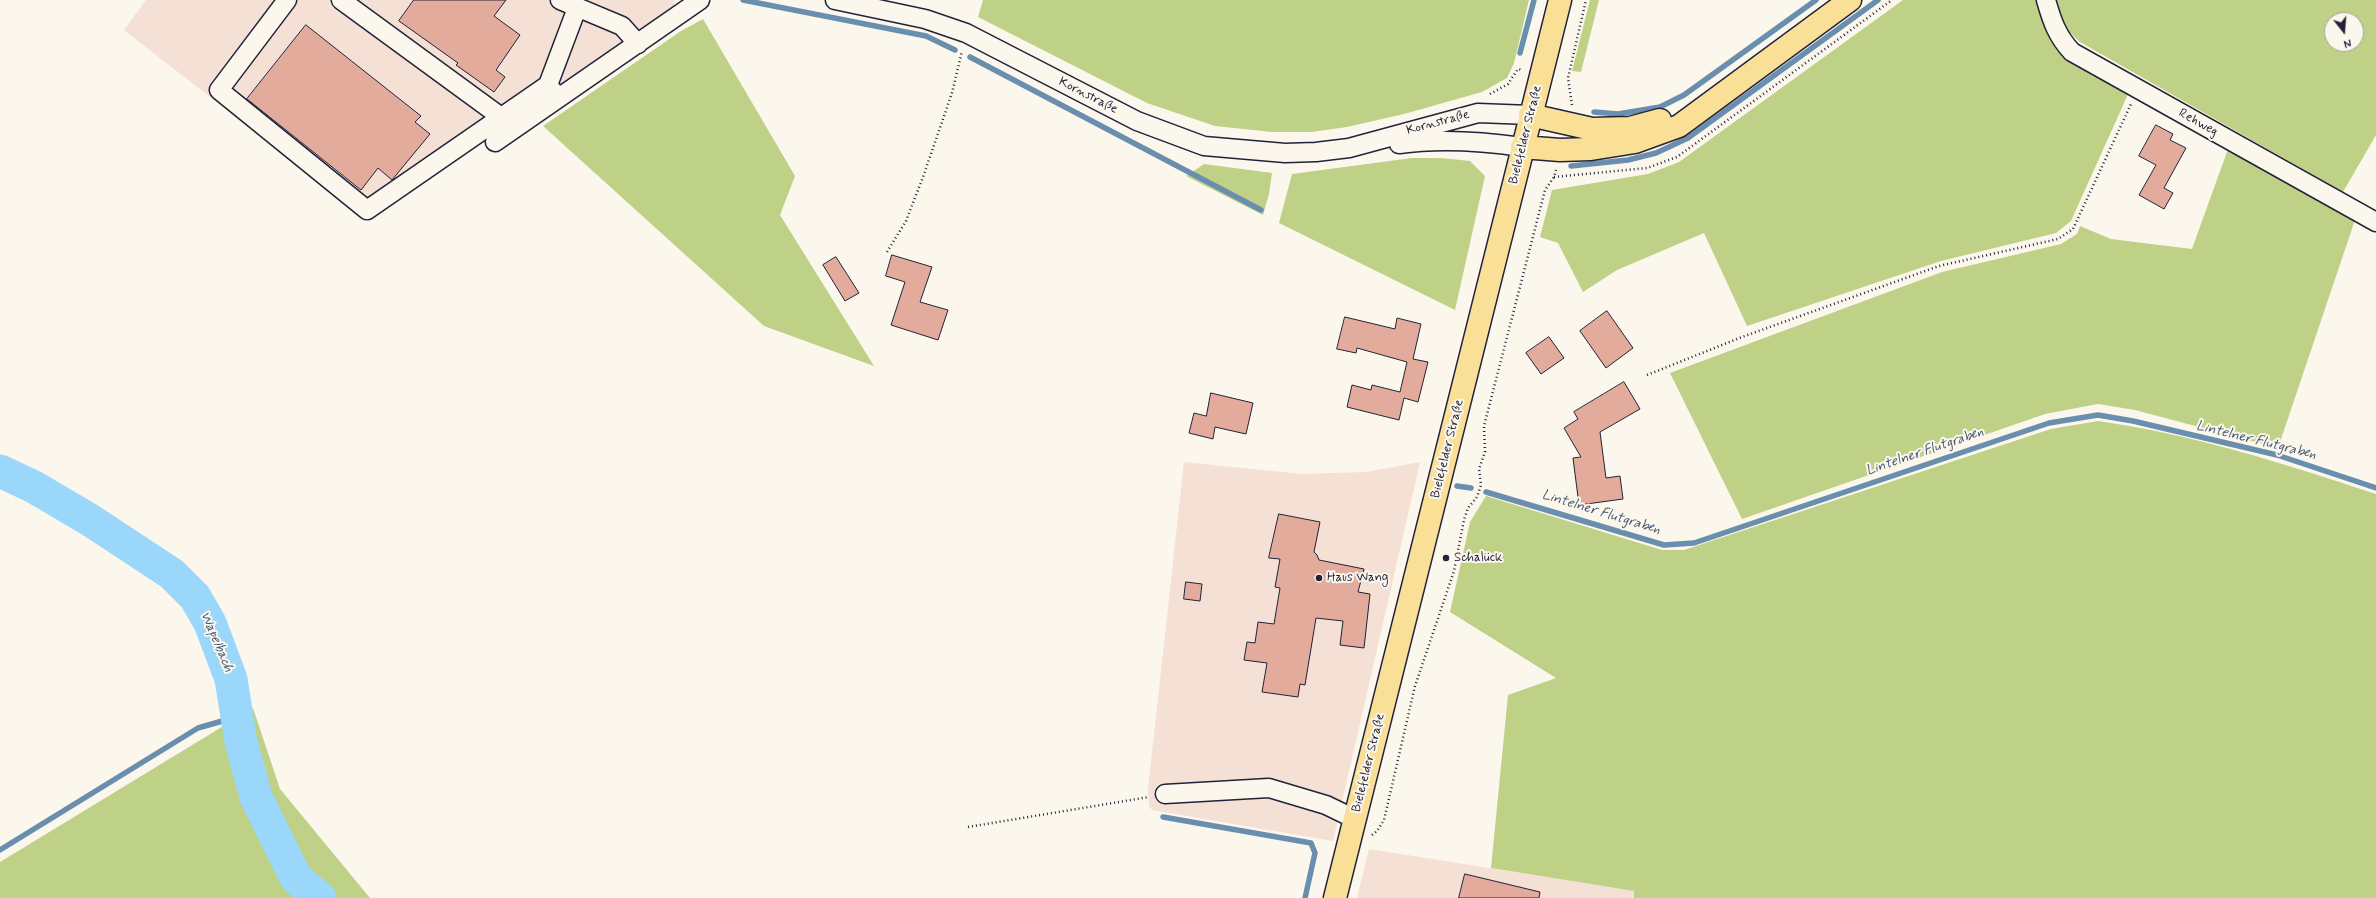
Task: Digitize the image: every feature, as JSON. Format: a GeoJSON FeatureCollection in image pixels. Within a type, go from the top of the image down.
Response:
{"type":"FeatureCollection","features":[{"type":"Feature","properties":{"kind":"main road","name":"Bielefelder Straße"},"geometry":{"type":"LineString","coordinates":[[1335,898],[1560,0]]}},
{"type":"Feature","properties":{"kind":"main road"},"geometry":{"type":"LineString","coordinates":[[1522,147],[1560,150],[1591,149],[1635,142],[1679,126],[1850,0]]}},
{"type":"Feature","properties":{"kind":"main road"},"geometry":{"type":"LineString","coordinates":[[1530,115],[1592,129],[1630,128],[1674,117],[1752,71]]}},
{"type":"Feature","properties":{"kind":"street"},"geometry":{"type":"LineString","coordinates":[[287,0],[219,90],[367,210],[501,117],[554,92],[638,44],[700,0]]}},
{"type":"Feature","properties":{"kind":"street"},"geometry":{"type":"LineString","coordinates":[[341,0],[501,117]]}},
{"type":"Feature","properties":{"kind":"street"},"geometry":{"type":"LineString","coordinates":[[560,0],[622,26],[638,44]]}},
{"type":"Feature","properties":{"kind":"street","name":"Kornstraße"},"geometry":{"type":"LineString","coordinates":[[835,0],[925,19],[966,33],[1137,121],[1204,146],[1372,148],[1423,140],[1468,140],[1522,147]]}},
{"type":"Feature","properties":{"kind":"street","name":"Rehweg"},"geometry":{"type":"LineString","coordinates":[[2046,0],[2052,23],[2059,38],[2072,52],[2376,222]]}},
{"type":"Feature","properties":{"kind":"street"},"geometry":{"type":"LineString","coordinates":[[495,142],[554,92],[577,8]]}},
{"type":"Feature","properties":{"kind":"street","name":"Kornstraße"},"geometry":{"type":"LineString","coordinates":[[1349,148],[1478,113],[1530,115]]}},
{"type":"Feature","properties":{"kind":"street"},"geometry":{"type":"LineString","coordinates":[[1165,794],[1269,788],[1326,805],[1354,819]]}},
{"type":"Feature","properties":{"kind":"path"},"geometry":{"type":"LineString","coordinates":[[1488,95],[1508,84],[1518,69],[1568,78],[1586,0]]}},
{"type":"Feature","properties":{"kind":"path"},"geometry":{"type":"LineString","coordinates":[[887,252],[906,221],[924,178],[952,93],[966,33]]}},
{"type":"Feature","properties":{"kind":"path"},"geometry":{"type":"LineString","coordinates":[[1647,375],[1742,337],[1939,266],[2058,239],[2073,229],[2138,89]]}},
{"type":"Feature","properties":{"kind":"path"},"geometry":{"type":"LineString","coordinates":[[1367,838],[1377,831],[1384,820],[1415,686],[1454,571],[1464,520],[1468,508],[1477,497],[1481,484],[1479,469],[1485,452],[1484,426],[1545,190],[1554,177]]}},
{"type":"Feature","properties":{"kind":"path"},"geometry":{"type":"LineString","coordinates":[[968,827],[1165,794]]}},
{"type":"Feature","properties":{"kind":"shaded area"},"geometry":{"type":"Polygon","coordinates":[[[146,0],[675,0],[673,10],[368,220],[124,30],[146,0]]]}},
{"type":"Feature","properties":{"kind":"shaded area"},"geometry":{"type":"Polygon","coordinates":[[[1184,462],[1302,474],[1366,472],[1420,462],[1333,841],[1152,810],[1149,806],[1148,789],[1184,462]]]}},
{"type":"Feature","properties":{"kind":"shaded area"},"geometry":{"type":"Polygon","coordinates":[[[1369,849],[1635,891],[1634,898],[1357,898],[1369,849]]]}},
{"type":"Feature","properties":{"kind":"green space"},"geometry":{"type":"Polygon","coordinates":[[[983,0],[1529,0],[1514,63],[1507,78],[1482,92],[1404,114],[1347,127],[1312,132],[1272,132],[1215,126],[1147,103],[978,17],[983,0]]]}},
{"type":"Feature","properties":{"kind":"green space"},"geometry":{"type":"Polygon","coordinates":[[[1590,0],[1599,0],[1581,72],[1572,71],[1590,0]]]}},
{"type":"Feature","properties":{"kind":"green space"},"geometry":{"type":"Polygon","coordinates":[[[1903,0],[2038,0],[2045,26],[2054,42],[2129,92],[2071,221],[2056,233],[1941,261],[1747,326],[1704,233],[1617,270],[1583,292],[1558,243],[1540,237],[1552,190],[1648,174],[1679,162],[1903,0]]]}},
{"type":"Feature","properties":{"kind":"green space"},"geometry":{"type":"Polygon","coordinates":[[[2056,0],[2376,0],[2376,135],[2343,192],[2080,42],[2070,33],[2061,18],[2056,0]]]}},
{"type":"Feature","properties":{"kind":"green space"},"geometry":{"type":"Polygon","coordinates":[[[703,19],[795,176],[780,215],[874,366],[764,326],[543,126],[681,31],[703,19]]]}},
{"type":"Feature","properties":{"kind":"green space"},"geometry":{"type":"Polygon","coordinates":[[[2228,149],[2355,220],[2278,448],[2135,410],[2098,404],[2045,414],[1742,519],[1670,373],[1942,272],[2061,244],[2077,234],[2080,226],[2111,239],[2192,249],[2228,149]]]}},
{"type":"Feature","properties":{"kind":"green space"},"geometry":{"type":"Polygon","coordinates":[[[1412,158],[1441,158],[1470,161],[1485,176],[1455,310],[1279,223],[1292,174],[1412,158]]]}},
{"type":"Feature","properties":{"kind":"green space"},"geometry":{"type":"Polygon","coordinates":[[[1204,164],[1272,173],[1269,194],[1263,215],[1186,176],[1204,164]]]}},
{"type":"Feature","properties":{"kind":"green space"},"geometry":{"type":"Polygon","coordinates":[[[2098,421],[2204,442],[2273,461],[2376,494],[2376,898],[1634,898],[1634,891],[1491,868],[1508,695],[1556,678],[1450,612],[1470,522],[1486,496],[1662,550],[1684,550],[2051,429],[2098,421]]]}},
{"type":"Feature","properties":{"kind":"green space"},"geometry":{"type":"Polygon","coordinates":[[[253,708],[280,789],[370,898],[0,898],[0,862],[253,708]]]}},
{"type":"Feature","properties":{"kind":"building"},"geometry":{"type":"Polygon","coordinates":[[[414,0],[506,0],[494,16],[520,35],[496,70],[505,77],[494,92],[456,65],[458,63],[399,21],[414,0]]]}},
{"type":"Feature","properties":{"kind":"building"},"geometry":{"type":"Polygon","coordinates":[[[306,25],[421,116],[415,122],[430,134],[392,180],[378,168],[361,190],[247,99],[306,25]]]}},
{"type":"Feature","properties":{"kind":"building"},"geometry":{"type":"Polygon","coordinates":[[[2156,125],[2173,134],[2170,140],[2186,148],[2164,188],[2173,193],[2164,209],[2139,195],[2156,165],[2139,156],[2156,125]]]}},
{"type":"Feature","properties":{"kind":"building"},"geometry":{"type":"Polygon","coordinates":[[[892,255],[932,267],[920,302],[948,310],[938,340],[891,325],[905,282],[886,276],[892,255]]]}},
{"type":"Feature","properties":{"kind":"building"},"geometry":{"type":"Polygon","coordinates":[[[836,257],[859,293],[845,301],[823,265],[836,257]]]}},
{"type":"Feature","properties":{"kind":"building"},"geometry":{"type":"Polygon","coordinates":[[[1607,311],[1633,348],[1606,368],[1580,331],[1607,311]]]}},
{"type":"Feature","properties":{"kind":"building"},"geometry":{"type":"Polygon","coordinates":[[[1345,317],[1395,329],[1397,318],[1421,324],[1413,359],[1428,362],[1418,402],[1404,398],[1399,420],[1347,407],[1352,385],[1371,390],[1372,385],[1400,392],[1407,362],[1357,348],[1356,353],[1337,349],[1345,317]]]}},
{"type":"Feature","properties":{"kind":"building"},"geometry":{"type":"Polygon","coordinates":[[[1549,337],[1564,358],[1541,374],[1526,353],[1549,337]]]}},
{"type":"Feature","properties":{"kind":"building"},"geometry":{"type":"Polygon","coordinates":[[[1624,382],[1640,409],[1600,432],[1606,478],[1620,476],[1623,499],[1579,505],[1573,458],[1581,457],[1564,428],[1578,419],[1574,412],[1624,382]]]}},
{"type":"Feature","properties":{"kind":"building"},"geometry":{"type":"Polygon","coordinates":[[[1211,393],[1253,403],[1246,434],[1215,427],[1213,439],[1189,433],[1194,413],[1206,416],[1211,393]]]}},
{"type":"Feature","properties":{"kind":"building","name":"Haus Wang"},"geometry":{"type":"Polygon","coordinates":[[[1279,514],[1320,522],[1314,552],[1319,560],[1364,569],[1358,592],[1370,594],[1364,648],[1340,645],[1343,621],[1316,618],[1305,685],[1300,684],[1298,697],[1262,692],[1267,663],[1244,660],[1247,642],[1255,643],[1258,622],[1274,624],[1280,588],[1275,587],[1280,559],[1269,558],[1279,514]]]}},
{"type":"Feature","properties":{"kind":"building"},"geometry":{"type":"Polygon","coordinates":[[[1186,582],[1202,584],[1200,601],[1184,599],[1186,582]]]}},
{"type":"Feature","properties":{"kind":"building"},"geometry":{"type":"Polygon","coordinates":[[[1465,874],[1540,892],[1539,898],[1459,898],[1465,874]]]}},
{"type":"Feature","properties":{"kind":"waterway"},"geometry":{"type":"LineString","coordinates":[[743,0],[926,36],[955,50]]}},
{"type":"Feature","properties":{"kind":"waterway"},"geometry":{"type":"LineString","coordinates":[[1520,53],[1534,0]]}},
{"type":"Feature","properties":{"kind":"waterway"},"geometry":{"type":"LineString","coordinates":[[1594,112],[1618,114],[1660,107],[1684,95],[1816,0]]}},
{"type":"Feature","properties":{"kind":"waterway"},"geometry":{"type":"LineString","coordinates":[[1571,166],[1628,160],[1656,153],[1688,138],[1878,0]]}},
{"type":"Feature","properties":{"kind":"waterway"},"geometry":{"type":"LineString","coordinates":[[970,57],[1261,210]]}},
{"type":"Feature","properties":{"kind":"waterway","name":"Lintelner Flutgraben"},"geometry":{"type":"LineString","coordinates":[[1486,492],[1664,545],[1694,543],[2049,423],[2098,415],[2133,421],[2277,455],[2376,488]]}},
{"type":"Feature","properties":{"kind":"waterway","name":"Wapelbach"},"geometry":{"type":"LineString","coordinates":[[0,471],[34,487],[90,520],[172,574],[195,597],[210,623],[231,679],[241,742],[256,797],[296,878],[320,898]]}},
{"type":"Feature","properties":{"kind":"waterway","name":"Lintelner Flutgraben"},"geometry":{"type":"LineString","coordinates":[[1457,486],[1471,488]]}},
{"type":"Feature","properties":{"kind":"waterway"},"geometry":{"type":"LineString","coordinates":[[0,850],[198,728],[236,717]]}},
{"type":"Feature","properties":{"kind":"waterway"},"geometry":{"type":"LineString","coordinates":[[1163,817],[1311,843],[1315,853],[1305,898]]}},
{"type":"Feature","properties":{"kind":"place","name":"Schalück"},"geometry":{"type":"Point","coordinates":[1446,558]}},
{"type":"Feature","properties":{"kind":"place","name":"Haus Wang"},"geometry":{"type":"Point","coordinates":[1319,578]}}]}
